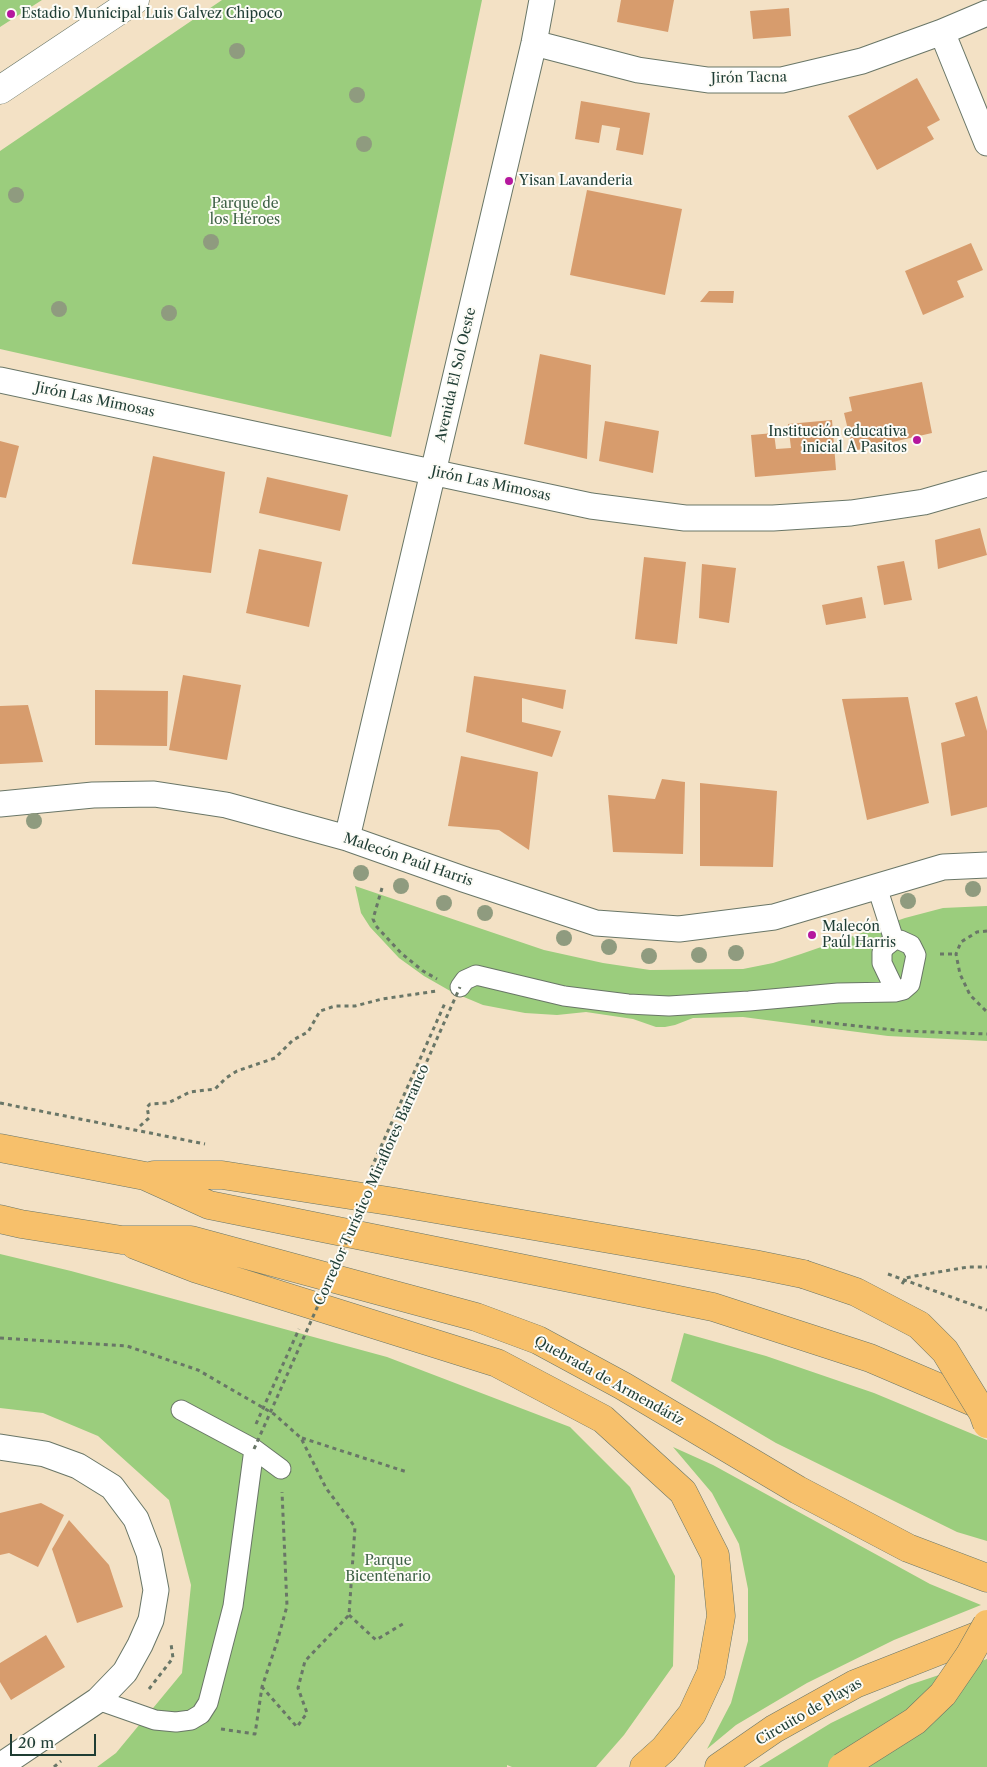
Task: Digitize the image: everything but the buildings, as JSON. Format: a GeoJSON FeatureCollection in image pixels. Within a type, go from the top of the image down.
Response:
{"type":"FeatureCollection","features":[{"type":"Feature","properties":{"kind":"highway"},"geometry":{"type":"LineString","coordinates":[[0,1148],[144,1176],[222,1175],[358,1196],[803,1274],[856,1292],[919,1325],[944,1351],[983,1412],[987,1424]]}},
{"type":"Feature","properties":{"kind":"highway"},"geometry":{"type":"LineString","coordinates":[[144,1176],[208,1205],[713,1307],[870,1358],[987,1408]]}},
{"type":"Feature","properties":{"kind":"highway","name":"Quebrada de Armendáriz"},"geometry":{"type":"LineString","coordinates":[[0,1219],[122,1240],[191,1240],[476,1317],[538,1340],[623,1386],[807,1495],[908,1548],[987,1578]]}},
{"type":"Feature","properties":{"kind":"highway"},"geometry":{"type":"LineString","coordinates":[[122,1240],[197,1269],[497,1363],[603,1419],[684,1492],[715,1555],[721,1616],[712,1673],[692,1714],[664,1750],[644,1767]]}},
{"type":"Feature","properties":{"kind":"highway"},"geometry":{"type":"LineString","coordinates":[[842,1767],[915,1721],[943,1694],[964,1664],[987,1624]]}},
{"type":"Feature","properties":{"kind":"highway","name":"Circuito de Playas"},"geometry":{"type":"LineString","coordinates":[[719,1767],[774,1728],[855,1684],[987,1632]]}},
{"type":"Feature","properties":{"kind":"street"},"geometry":{"type":"LineString","coordinates":[[0,90],[135,0]]}},
{"type":"Feature","properties":{"kind":"street","name":"Avenida El Sol Oeste"},"geometry":{"type":"LineString","coordinates":[[347,838],[534,43],[542,0]]}},
{"type":"Feature","properties":{"kind":"street","name":"Jirón Tacna"},"geometry":{"type":"LineString","coordinates":[[534,43],[638,70],[708,80],[782,80],[862,61],[942,32],[987,13]]}},
{"type":"Feature","properties":{"kind":"street"},"geometry":{"type":"LineString","coordinates":[[942,32],[987,143]]}},
{"type":"Feature","properties":{"kind":"street","name":"Jirón Las Mimosas"},"geometry":{"type":"LineString","coordinates":[[0,380],[591,506],[685,518],[773,518],[850,513],[924,502],[987,484]]}},
{"type":"Feature","properties":{"kind":"street","name":"Malecón Paúl Harris"},"geometry":{"type":"LineString","coordinates":[[0,804],[93,794],[154,794],[226,805],[347,838],[596,923],[679,929],[774,917],[943,867],[987,865]]}},
{"type":"Feature","properties":{"kind":"street"},"geometry":{"type":"LineString","coordinates":[[877,887],[894,940]]}},
{"type":"Feature","properties":{"kind":"street"},"geometry":{"type":"LineString","coordinates":[[452,990],[465,980],[476,975],[564,996],[628,1004],[669,1006],[838,993],[895,992],[903,990],[910,984],[916,955],[911,945],[900,940],[894,940],[882,952],[882,963],[894,988],[903,990]]}},
{"type":"Feature","properties":{"kind":"street"},"geometry":{"type":"LineString","coordinates":[[181,1410],[251,1448],[281,1469]]}},
{"type":"Feature","properties":{"kind":"street"},"geometry":{"type":"LineString","coordinates":[[0,1447],[44,1454],[78,1466],[112,1487],[136,1519],[149,1554],[156,1590],[151,1620],[125,1672],[98,1700],[6,1762],[2,1767]]}},
{"type":"Feature","properties":{"kind":"street"},"geometry":{"type":"LineString","coordinates":[[98,1700],[155,1720],[176,1722],[191,1720],[201,1714],[208,1703],[233,1606],[251,1448]]}},
{"type":"Feature","properties":{"kind":"path"},"geometry":{"type":"LineString","coordinates":[[382,888],[373,919],[376,926],[401,953],[422,971],[452,990]]}},
{"type":"Feature","properties":{"kind":"path"},"geometry":{"type":"LineString","coordinates":[[987,931],[977,932],[962,942],[956,954],[960,974],[970,995],[987,1012]]}},
{"type":"Feature","properties":{"kind":"path"},"geometry":{"type":"LineString","coordinates":[[140,1126],[148,1118],[147,1107],[150,1104],[168,1103],[190,1092],[215,1089],[226,1078],[237,1071],[275,1058],[293,1040],[308,1032],[320,1011],[335,1006],[355,1006],[404,996],[452,990]]}},
{"type":"Feature","properties":{"kind":"path"},"geometry":{"type":"LineString","coordinates":[[358,1196],[452,990]]}},
{"type":"Feature","properties":{"kind":"path","name":"Corredor Turístico Miraflores Barranco"},"geometry":{"type":"LineString","coordinates":[[251,1448],[452,990]]}},
{"type":"Feature","properties":{"kind":"path"},"geometry":{"type":"LineString","coordinates":[[802,1020],[904,1031],[987,1034]]}},
{"type":"Feature","properties":{"kind":"path"},"geometry":{"type":"LineString","coordinates":[[902,1286],[906,1278],[968,1267],[987,1267]]}},
{"type":"Feature","properties":{"kind":"path"},"geometry":{"type":"LineString","coordinates":[[887,1274],[987,1310]]}},
{"type":"Feature","properties":{"kind":"path"},"geometry":{"type":"LineString","coordinates":[[251,1448],[263,1408],[310,1304]]}},
{"type":"Feature","properties":{"kind":"path"},"geometry":{"type":"LineString","coordinates":[[0,1338],[127,1346],[198,1370],[274,1414],[301,1438],[326,1488],[355,1527],[349,1615],[306,1661],[298,1688],[307,1713],[297,1727],[262,1687]]}},
{"type":"Feature","properties":{"kind":"path"},"geometry":{"type":"LineString","coordinates":[[301,1438],[407,1472]]}},
{"type":"Feature","properties":{"kind":"path"},"geometry":{"type":"LineString","coordinates":[[176,1722],[255,1734],[262,1687],[287,1606],[281,1469]]}},
{"type":"Feature","properties":{"kind":"path"},"geometry":{"type":"LineString","coordinates":[[349,1615],[376,1640],[406,1622]]}},
{"type":"Feature","properties":{"kind":"green space","name":"Estadio Municipal Luis Galvez Chipoco"},"geometry":{"type":"Polygon","coordinates":[[[0,0],[42,0],[0,27],[0,0]]]}},
{"type":"Feature","properties":{"kind":"green space","name":"Parque de los Héroes"},"geometry":{"type":"Polygon","coordinates":[[[222,0],[482,0],[391,437],[0,349],[0,151],[222,0]]]}},
{"type":"Feature","properties":{"kind":"green space"},"geometry":{"type":"Polygon","coordinates":[[[355,886],[544,950],[603,963],[650,970],[743,969],[773,963],[905,918],[943,908],[987,906],[987,1041],[888,1036],[743,1017],[693,1018],[675,1025],[656,1027],[633,1019],[586,1012],[557,1015],[525,1013],[483,1005],[452,992],[424,976],[399,958],[370,927],[361,913],[355,886]]]}},
{"type":"Feature","properties":{"kind":"green space","name":"Parque Bicentenario"},"geometry":{"type":"Polygon","coordinates":[[[0,1254],[71,1271],[387,1357],[570,1427],[630,1487],[675,1576],[673,1666],[624,1735],[596,1767],[512,1767],[507,1765],[507,1767],[97,1767],[116,1753],[182,1673],[191,1585],[169,1500],[98,1436],[43,1413],[0,1408],[0,1254]]]}},
{"type":"Feature","properties":{"kind":"green space"},"geometry":{"type":"Polygon","coordinates":[[[684,1333],[766,1356],[874,1393],[987,1440],[987,1541],[957,1532],[776,1443],[671,1381],[684,1333]]]}},
{"type":"Feature","properties":{"kind":"green space"},"geometry":{"type":"Polygon","coordinates":[[[673,1447],[713,1465],[930,1584],[981,1605],[894,1640],[807,1683],[736,1725],[707,1749],[731,1703],[748,1641],[748,1589],[739,1544],[712,1493],[673,1447]]]}},
{"type":"Feature","properties":{"kind":"green space"},"geometry":{"type":"Polygon","coordinates":[[[987,1659],[987,1767],[759,1767],[831,1723],[909,1685],[987,1659]]]}},
{"type":"Feature","properties":{"kind":"place","name":"Estadio Municipal Luis Galvez Chipoco"},"geometry":{"type":"Point","coordinates":[11,14]}},
{"type":"Feature","properties":{"kind":"place","name":"Yisan Lavanderia"},"geometry":{"type":"Point","coordinates":[509,181]}},
{"type":"Feature","properties":{"kind":"place","name":"Institución educativa inicial A Pasitos"},"geometry":{"type":"Point","coordinates":[917,440]}},
{"type":"Feature","properties":{"kind":"place","name":"Malecón Paúl Harris"},"geometry":{"type":"Point","coordinates":[812,935]}}]}
